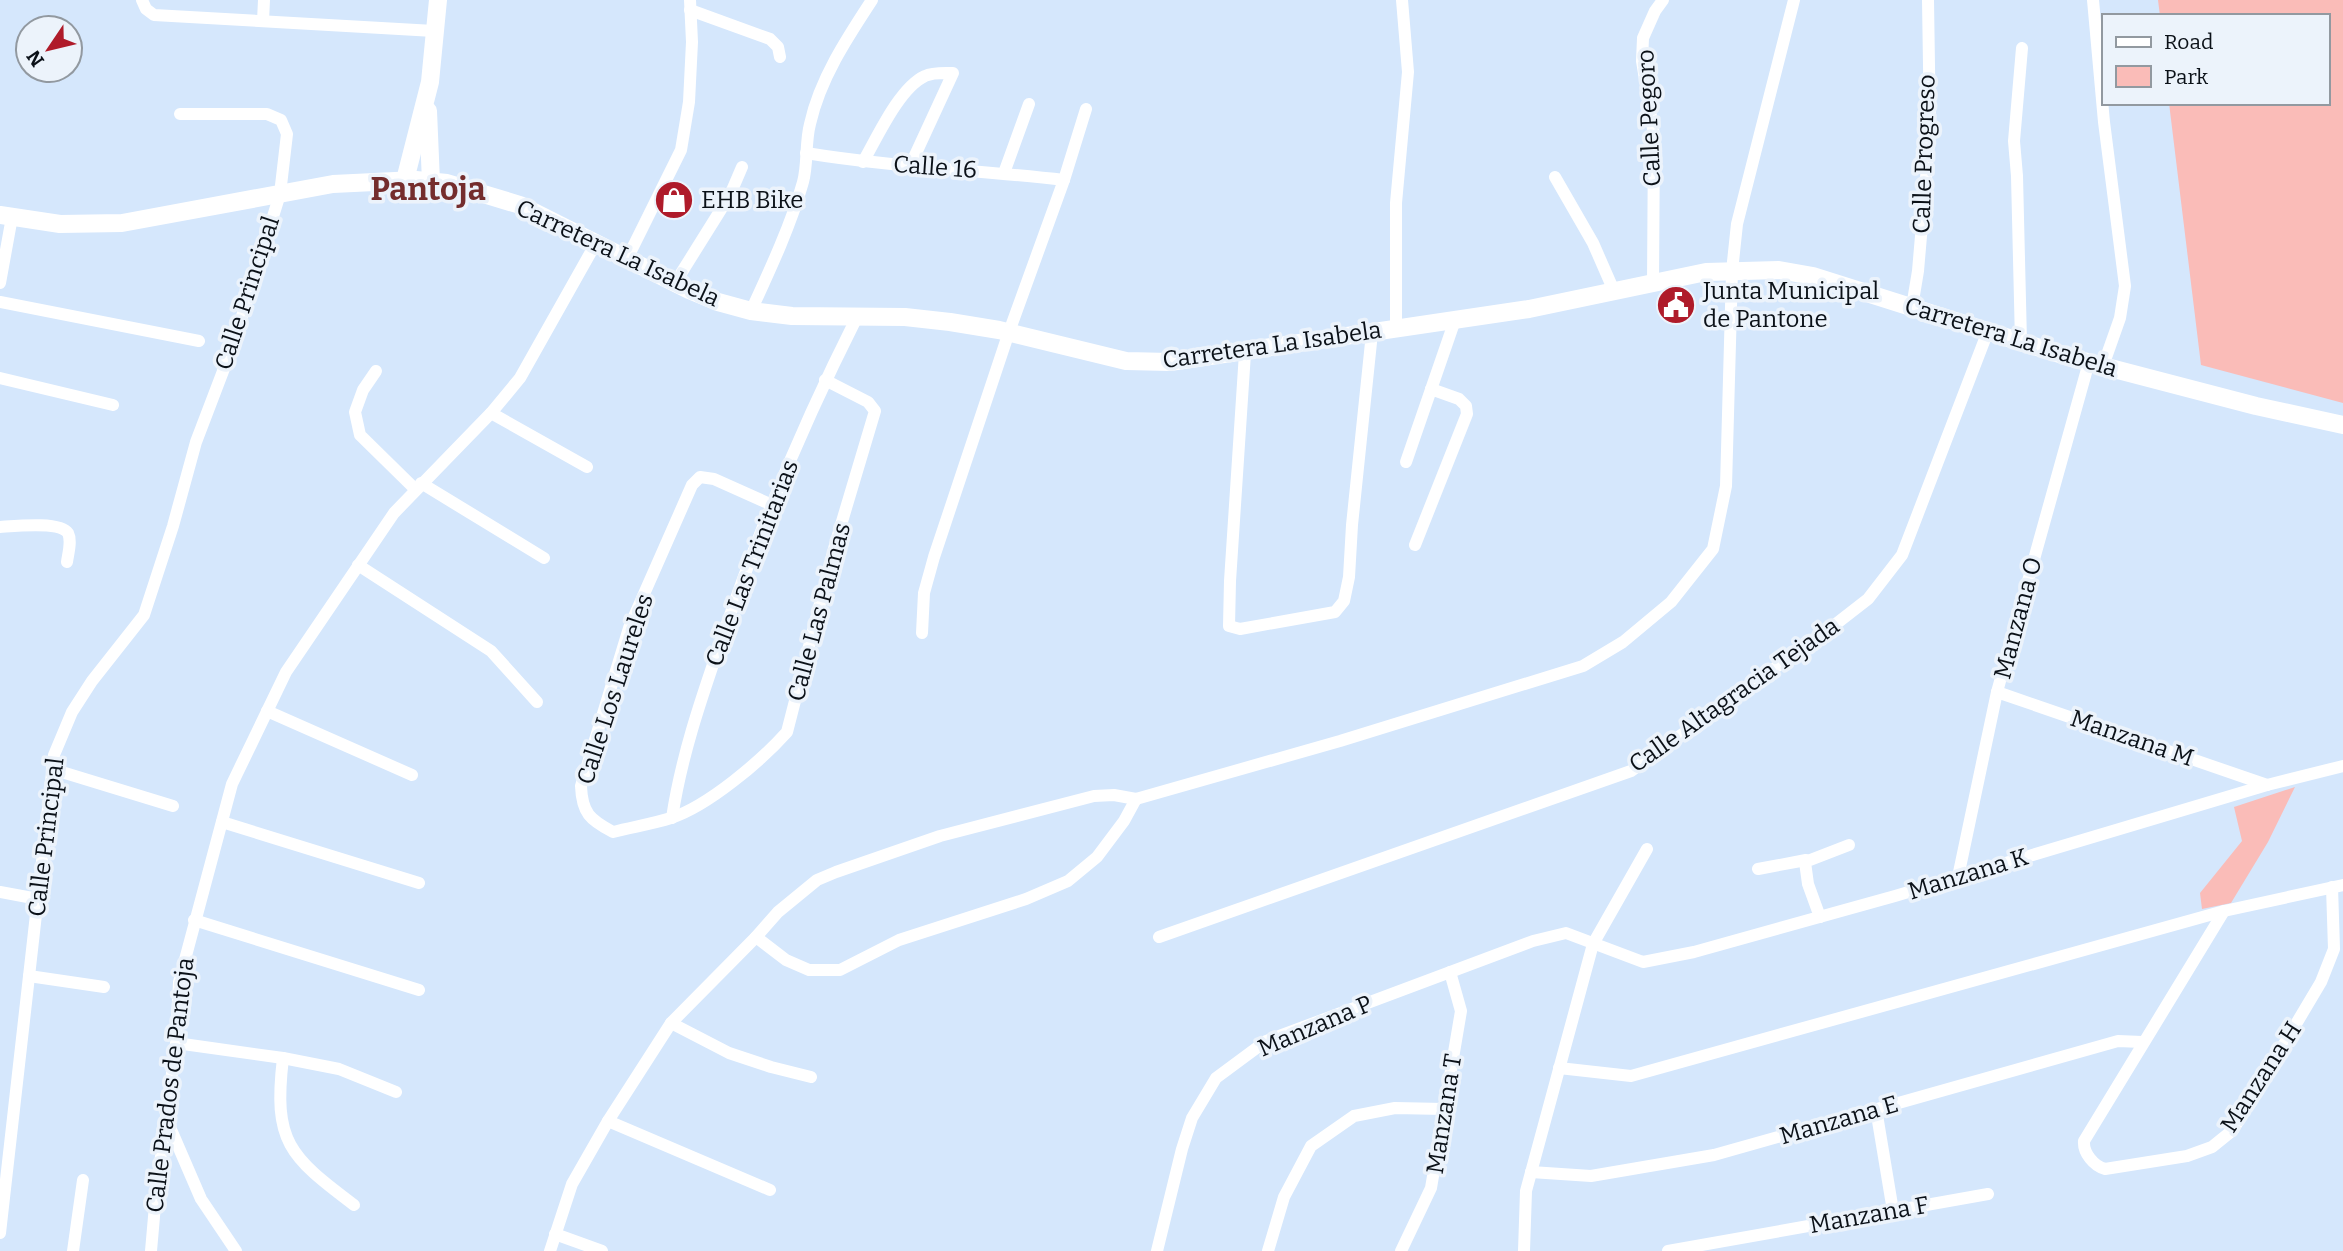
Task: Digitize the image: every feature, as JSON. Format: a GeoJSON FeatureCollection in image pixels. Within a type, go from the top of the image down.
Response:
{"type":"FeatureCollection","features":[{"type":"Feature","properties":{"kind":"main road"},"geometry":{"type":"LineString","coordinates":[[432,181],[428,93],[438,0]]}},
{"type":"Feature","properties":{"kind":"main road"},"geometry":{"type":"LineString","coordinates":[[405,180],[428,93]]}},
{"type":"Feature","properties":{"kind":"main road","name":"Carretera La Isabela"},"geometry":{"type":"LineString","coordinates":[[6,216],[60,224],[122,223],[333,184],[432,181],[520,205],[718,302],[751,311],[792,316],[905,317],[939,321],[1009,332],[1126,361],[1170,362],[1245,353],[1529,309],[1706,272],[1779,270],[1813,276],[2096,364],[2256,406],[2343,425]]}},
{"type":"Feature","properties":{"kind":"street"},"geometry":{"type":"LineString","coordinates":[[142,0],[146,9],[154,15],[434,31]]}},
{"type":"Feature","properties":{"kind":"street"},"geometry":{"type":"LineString","coordinates":[[263,21],[264,0]]}},
{"type":"Feature","properties":{"kind":"street"},"geometry":{"type":"LineString","coordinates":[[751,311],[770,270],[803,181],[810,123],[828,76],[848,37],[872,0]]}},
{"type":"Feature","properties":{"kind":"street"},"geometry":{"type":"LineString","coordinates":[[1396,329],[1396,203],[1408,72],[1402,0]]}},
{"type":"Feature","properties":{"kind":"street","name":"Calle Pegoro"},"geometry":{"type":"LineString","coordinates":[[1653,283],[1654,135],[1642,61],[1643,38],[1663,0]]}},
{"type":"Feature","properties":{"kind":"street"},"geometry":{"type":"LineString","coordinates":[[550,1251],[572,1184],[608,1121],[671,1023],[778,912],[817,880],[940,836],[1094,796],[1114,795],[1136,799],[1340,741],[1583,666],[1623,642],[1671,602],[1713,549],[1726,486],[1732,271],[1737,224],[1794,0]]}},
{"type":"Feature","properties":{"kind":"street","name":"Calle Progreso"},"geometry":{"type":"LineString","coordinates":[[1912,307],[1918,271],[1930,131],[1928,0]]}},
{"type":"Feature","properties":{"kind":"street","name":"Manzana O"},"geometry":{"type":"LineString","coordinates":[[2093,0],[2102,100]]}},
{"type":"Feature","properties":{"kind":"street"},"geometry":{"type":"LineString","coordinates":[[627,258],[681,150],[690,102],[690,5],[770,39],[778,47],[780,57]]}},
{"type":"Feature","properties":{"kind":"street"},"geometry":{"type":"LineString","coordinates":[[2021,342],[2014,141],[2022,48]]}},
{"type":"Feature","properties":{"kind":"street"},"geometry":{"type":"LineString","coordinates":[[863,162],[910,88],[926,75],[953,74],[911,164]]}},
{"type":"Feature","properties":{"kind":"street"},"geometry":{"type":"LineString","coordinates":[[1004,173],[1029,104]]}},
{"type":"Feature","properties":{"kind":"street","name":"Manzana O"},"geometry":{"type":"LineString","coordinates":[[1958,877],[1997,692],[2096,364],[2120,318],[2125,286],[2102,105]]}},
{"type":"Feature","properties":{"kind":"street"},"geometry":{"type":"LineString","coordinates":[[922,633],[924,593],[934,557],[1086,109]]}},
{"type":"Feature","properties":{"kind":"street","name":"Calle Principal"},"geometry":{"type":"LineString","coordinates":[[0,1233],[54,755],[72,712],[92,681],[144,615],[173,526],[196,442],[233,345],[280,194],[287,134],[281,120],[267,114],[180,114]]}},
{"type":"Feature","properties":{"kind":"street","name":"Calle 16"},"geometry":{"type":"LineString","coordinates":[[806,153],[863,162],[911,164],[1064,180]]}},
{"type":"Feature","properties":{"kind":"street"},"geometry":{"type":"LineString","coordinates":[[675,282],[730,195],[741,167]]}},
{"type":"Feature","properties":{"kind":"street"},"geometry":{"type":"LineString","coordinates":[[1555,177],[1593,243],[1614,291]]}},
{"type":"Feature","properties":{"kind":"street"},"geometry":{"type":"LineString","coordinates":[[0,283],[6,216]]}},
{"type":"Feature","properties":{"kind":"street","name":"Calle Prados de Pantoja"},"geometry":{"type":"LineString","coordinates":[[151,1251],[176,1043],[179,982],[232,784],[286,672],[394,513],[491,413],[520,378],[596,243]]}},
{"type":"Feature","properties":{"kind":"street"},"geometry":{"type":"LineString","coordinates":[[0,302],[199,341]]}},
{"type":"Feature","properties":{"kind":"street","name":"Calle Las Trinitarias"},"geometry":{"type":"LineString","coordinates":[[672,818],[679,774],[697,711],[741,581],[825,380],[857,317]]}},
{"type":"Feature","properties":{"kind":"street"},"geometry":{"type":"LineString","coordinates":[[1406,463],[1455,320]]}},
{"type":"Feature","properties":{"kind":"street","name":"Calle Altagracia Tejada"},"geometry":{"type":"LineString","coordinates":[[1159,937],[1632,771],[1832,627],[1868,599],[1902,555],[1987,331]]}},
{"type":"Feature","properties":{"kind":"street"},"geometry":{"type":"LineString","coordinates":[[1245,353],[1229,626],[1240,629],[1335,612],[1344,601],[1349,577],[1372,332]]}},
{"type":"Feature","properties":{"kind":"street"},"geometry":{"type":"LineString","coordinates":[[376,371],[363,390],[355,412],[360,435],[418,486],[544,558]]}},
{"type":"Feature","properties":{"kind":"street"},"geometry":{"type":"LineString","coordinates":[[0,378],[113,405]]}},
{"type":"Feature","properties":{"kind":"street","name":"Calle Las Palmas"},"geometry":{"type":"LineString","coordinates":[[672,818],[706,801],[775,746],[787,732],[835,545],[876,411],[868,402],[825,380]]}},
{"type":"Feature","properties":{"kind":"street"},"geometry":{"type":"LineString","coordinates":[[1415,545],[1467,414],[1466,406],[1459,399],[1431,390]]}},
{"type":"Feature","properties":{"kind":"street"},"geometry":{"type":"LineString","coordinates":[[491,413],[587,467]]}},
{"type":"Feature","properties":{"kind":"street","name":"Calle Los Laureles"},"geometry":{"type":"LineString","coordinates":[[672,818],[613,832],[599,825],[586,813],[582,802],[581,786],[628,628],[692,485],[700,477],[714,479],[772,505]]}},
{"type":"Feature","properties":{"kind":"street"},"geometry":{"type":"LineString","coordinates":[[0,527],[55,526],[64,529],[70,540],[68,562]]}},
{"type":"Feature","properties":{"kind":"street"},"geometry":{"type":"LineString","coordinates":[[358,565],[491,651],[537,702]]}},
{"type":"Feature","properties":{"kind":"street","name":"Manzana M"},"geometry":{"type":"LineString","coordinates":[[1997,692],[2267,785]]}},
{"type":"Feature","properties":{"kind":"street"},"geometry":{"type":"LineString","coordinates":[[267,711],[411,775]]}},
{"type":"Feature","properties":{"kind":"street","name":"Manzana K"},"geometry":{"type":"LineString","coordinates":[[1593,944],[1643,962],[1694,952],[2267,785],[2343,766]]}},
{"type":"Feature","properties":{"kind":"street"},"geometry":{"type":"LineString","coordinates":[[52,769],[173,806]]}},
{"type":"Feature","properties":{"kind":"street"},"geometry":{"type":"LineString","coordinates":[[756,937],[786,960],[809,970],[840,970],[899,940],[1026,899],[1068,881],[1097,857],[1124,821],[1136,799]]}},
{"type":"Feature","properties":{"kind":"street"},"geometry":{"type":"LineString","coordinates":[[222,822],[419,883]]}},
{"type":"Feature","properties":{"kind":"street"},"geometry":{"type":"LineString","coordinates":[[1758,869],[1806,860],[1849,845]]}},
{"type":"Feature","properties":{"kind":"street"},"geometry":{"type":"LineString","coordinates":[[1524,1251],[1526,1191],[1593,944],[1647,849]]}},
{"type":"Feature","properties":{"kind":"street"},"geometry":{"type":"LineString","coordinates":[[1806,860],[1804,865],[1808,884],[1819,917]]}},
{"type":"Feature","properties":{"kind":"street"},"geometry":{"type":"LineString","coordinates":[[1559,1068],[1631,1076],[2224,911],[2338,886]]}},
{"type":"Feature","properties":{"kind":"street","name":"Manzana H"},"geometry":{"type":"LineString","coordinates":[[2224,911],[2084,1141],[2083,1148],[2098,1167],[2105,1169],[2187,1156],[2212,1147],[2232,1130],[2321,982],[2334,949],[2338,886]]}},
{"type":"Feature","properties":{"kind":"street"},"geometry":{"type":"LineString","coordinates":[[0,892],[38,899]]}},
{"type":"Feature","properties":{"kind":"street"},"geometry":{"type":"LineString","coordinates":[[194,920],[419,990]]}},
{"type":"Feature","properties":{"kind":"street","name":"Manzana P"},"geometry":{"type":"LineString","coordinates":[[1157,1251],[1192,1118],[1216,1078],[1266,1041],[1533,941],[1566,933],[1593,944]]}},
{"type":"Feature","properties":{"kind":"street","name":"Manzana T"},"geometry":{"type":"LineString","coordinates":[[1401,1251],[1431,1188],[1461,1011],[1450,972]]}},
{"type":"Feature","properties":{"kind":"street"},"geometry":{"type":"LineString","coordinates":[[29,976],[104,987]]}},
{"type":"Feature","properties":{"kind":"street"},"geometry":{"type":"LineString","coordinates":[[671,1023],[729,1053],[811,1077]]}},
{"type":"Feature","properties":{"kind":"street","name":"Manzana E"},"geometry":{"type":"LineString","coordinates":[[1531,1172],[1591,1176],[1714,1155],[2118,1041],[2142,1042]]}},
{"type":"Feature","properties":{"kind":"street"},"geometry":{"type":"LineString","coordinates":[[176,1043],[340,1069],[396,1092]]}},
{"type":"Feature","properties":{"kind":"street"},"geometry":{"type":"LineString","coordinates":[[283,1058],[279,1092],[285,1138],[298,1158],[354,1205]]}},
{"type":"Feature","properties":{"kind":"street"},"geometry":{"type":"LineString","coordinates":[[1268,1251],[1284,1197],[1311,1146],[1354,1116],[1395,1108],[1444,1109]]}},
{"type":"Feature","properties":{"kind":"street"},"geometry":{"type":"LineString","coordinates":[[1876,1109],[1893,1211]]}},
{"type":"Feature","properties":{"kind":"street"},"geometry":{"type":"LineString","coordinates":[[166,1117],[201,1199],[236,1251]]}},
{"type":"Feature","properties":{"kind":"street"},"geometry":{"type":"LineString","coordinates":[[608,1121],[771,1190]]}},
{"type":"Feature","properties":{"kind":"street"},"geometry":{"type":"LineString","coordinates":[[73,1251],[83,1180]]}},
{"type":"Feature","properties":{"kind":"street","name":"Manzana F"},"geometry":{"type":"LineString","coordinates":[[1668,1251],[1988,1194]]}},
{"type":"Feature","properties":{"kind":"street"},"geometry":{"type":"LineString","coordinates":[[555,1234],[602,1251]]}},
{"type":"Feature","properties":{"kind":"green space"},"geometry":{"type":"Polygon","coordinates":[[[2158,0],[2343,0],[2343,403],[2201,365],[2169,105],[2329,105],[2329,14],[2160,14],[2158,0]]]}},
{"type":"Feature","properties":{"kind":"green space"},"geometry":{"type":"Polygon","coordinates":[[[2295,787],[2268,842],[2231,903],[2202,909],[2200,893],[2242,841],[2234,807],[2295,787]]]}},
{"type":"Feature","properties":{"kind":"place","name":"EHB Bike"},"geometry":{"type":"Point","coordinates":[674,200]}},
{"type":"Feature","properties":{"kind":"place","name":"Junta Municipal de Pantone"},"geometry":{"type":"Point","coordinates":[1676,305]}},
{"type":"Feature","properties":{"kind":"district","name":"Pantoja"},"geometry":{"type":"Point","coordinates":[428,189]}}]}
